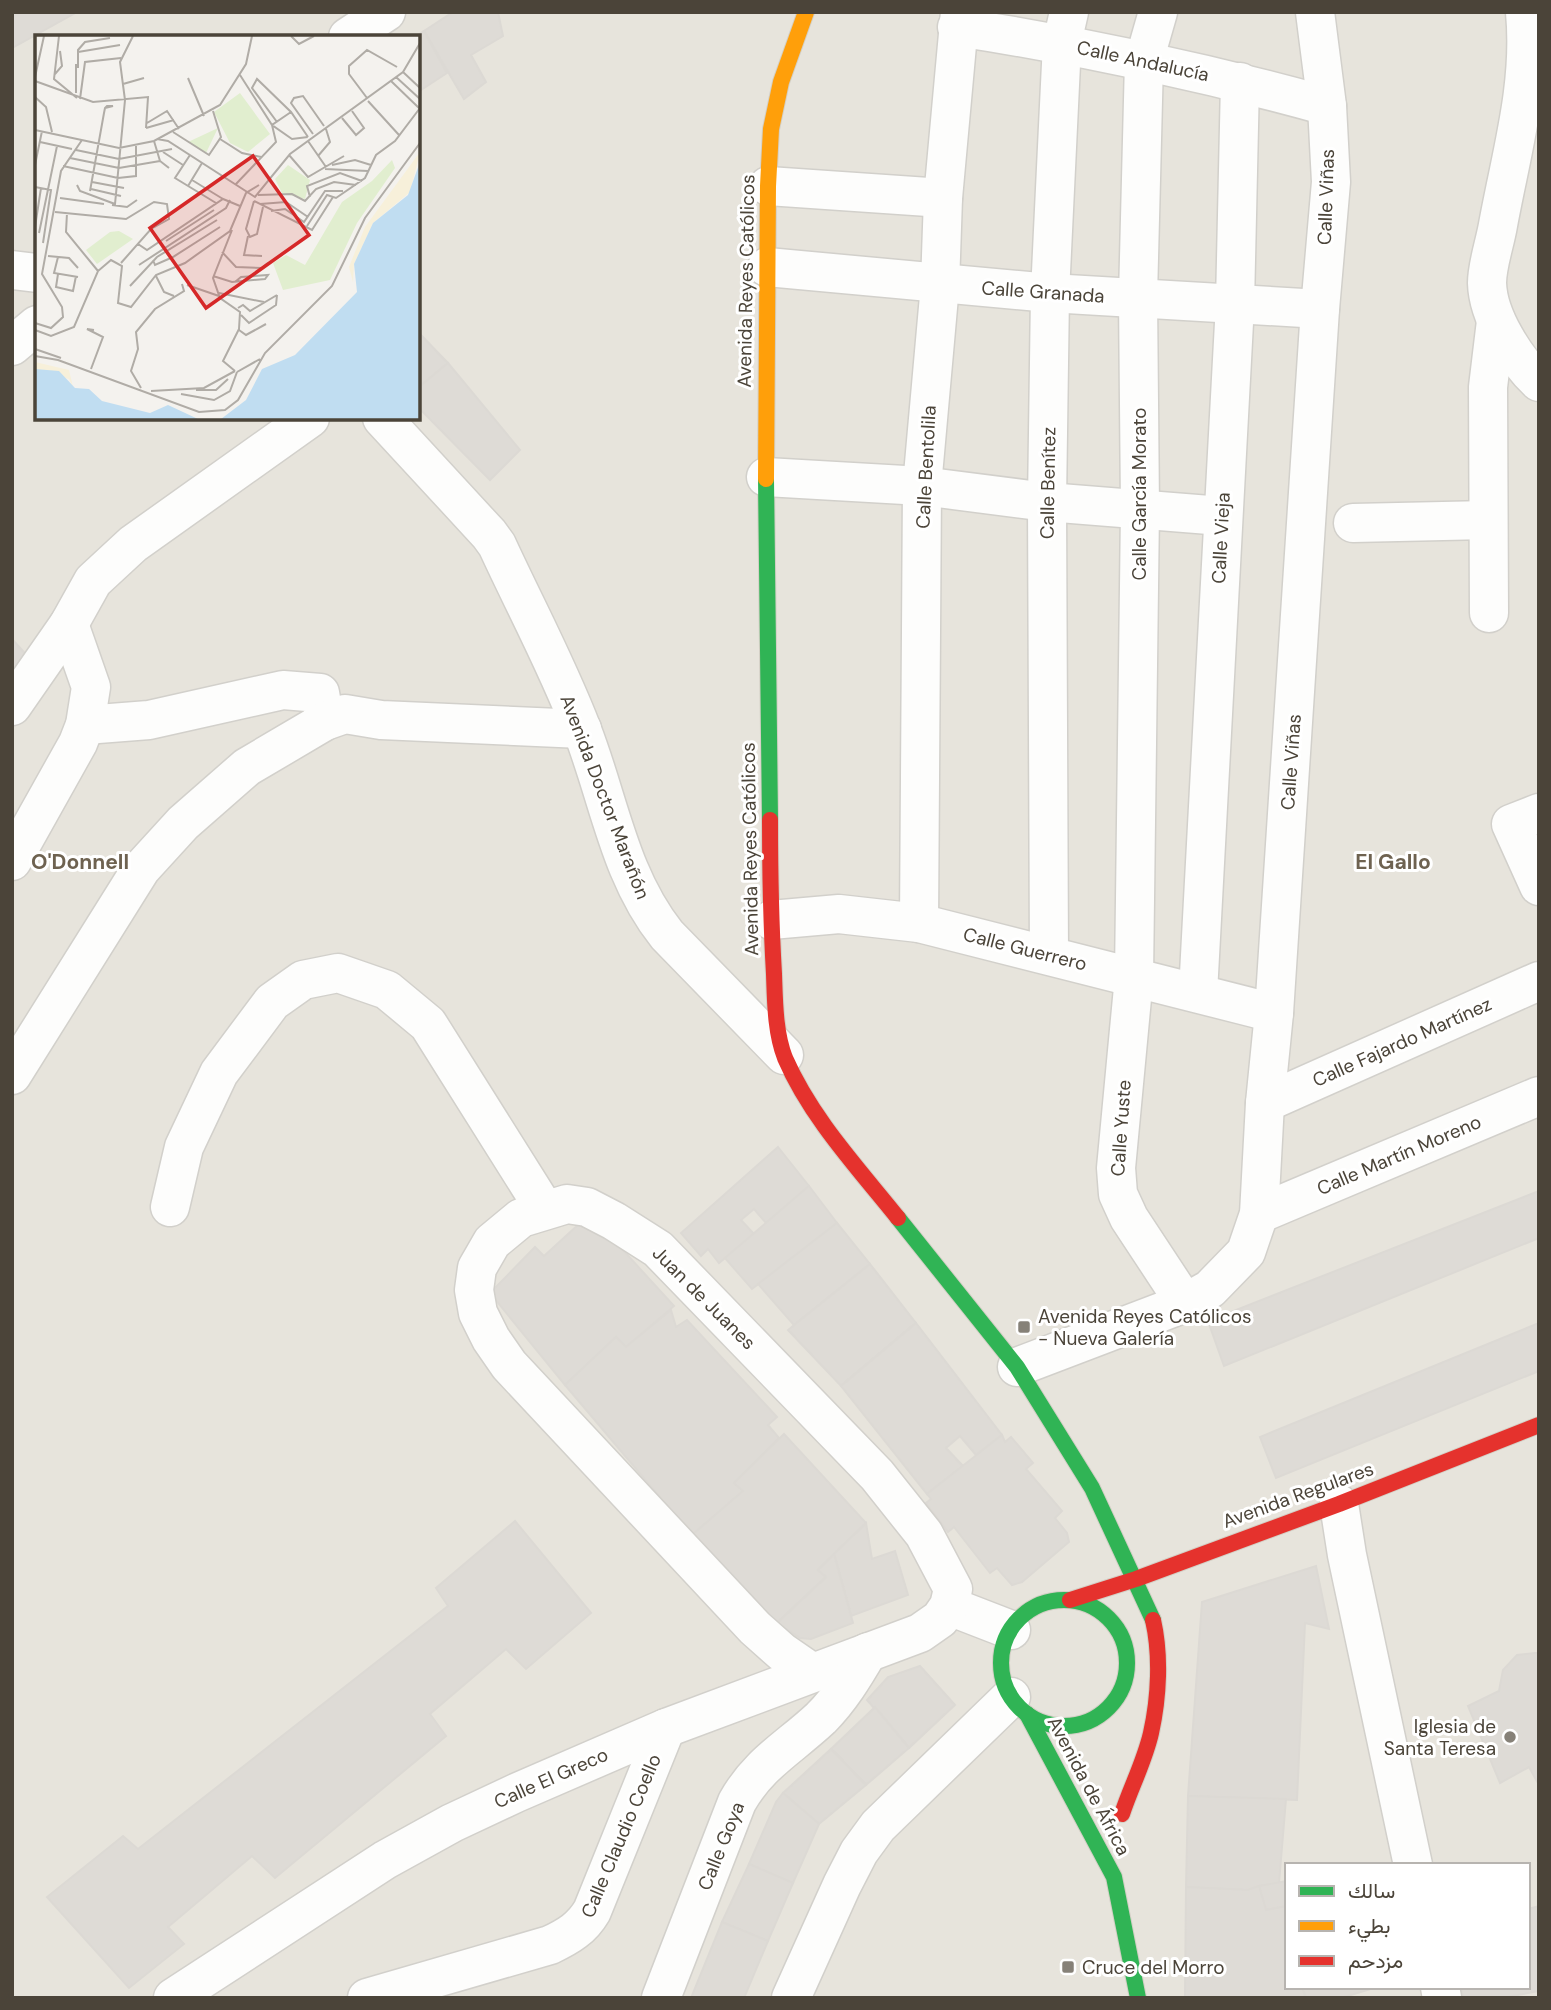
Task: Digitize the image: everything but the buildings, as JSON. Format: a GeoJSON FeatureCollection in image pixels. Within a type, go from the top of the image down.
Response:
{"type":"FeatureCollection","features":[{"type":"Feature","properties":{"kind":"main road","name":"Avenida Reyes Católicos"},"geometry":{"type":"LineString","coordinates":[[806,12],[780,82],[771,129],[768,186],[766,477],[771,920],[776,1019],[784,1055],[799,1087],[819,1119],[1017,1367],[1092,1488],[1154,1621],[1158,1649],[1150,1733],[1121,1821]]}},
{"type":"Feature","properties":{"kind":"main road","name":"Avenida Regulares"},"geometry":{"type":"LineString","coordinates":[[1070,1600],[1136,1580],[1539,1425]]}},
{"type":"Feature","properties":{"kind":"main road"},"geometry":{"type":"LineString","coordinates":[[1105,1556],[1106,1518]]}},
{"type":"Feature","properties":{"kind":"main road"},"geometry":{"type":"LineString","coordinates":[[1070,1600],[1087,1578]]}},
{"type":"Feature","properties":{"kind":"main road"},"geometry":{"type":"LineString","coordinates":[[1125,1681],[1127,1653],[1117,1627],[1097,1608],[1070,1600],[1047,1602],[1026,1612],[1011,1630],[1002,1651],[1002,1675],[1019,1705],[1047,1724],[1071,1726],[1093,1720],[1112,1705],[1146,1649],[1154,1621]]}},
{"type":"Feature","properties":{"kind":"main road","name":"Avenida de África"},"geometry":{"type":"LineString","coordinates":[[1019,1705],[1114,1877],[1138,1998]]}},
{"type":"Feature","properties":{"kind":"main road"},"geometry":{"type":"LineString","coordinates":[[1112,1705],[1116,1727]]}},
{"type":"Feature","properties":{"kind":"main road","name":"Avenida de África"},"geometry":{"type":"LineString","coordinates":[[1121,1772],[1121,1821]]}},
{"type":"Feature","properties":{"kind":"main road","name":"Avenida de África"},"geometry":{"type":"LineString","coordinates":[[1114,1877],[1117,1852]]}},
{"type":"Feature","properties":{"kind":"street"},"geometry":{"type":"LineString","coordinates":[[351,35],[386,12]]}},
{"type":"Feature","properties":{"kind":"street","name":"Calle García Morato"},"geometry":{"type":"LineString","coordinates":[[1134,977],[1140,509],[1138,298],[1144,61],[1158,12]]}},
{"type":"Feature","properties":{"kind":"street","name":"Calle Viñas"},"geometry":{"type":"LineString","coordinates":[[1017,1367],[1185,1303],[1209,1289],[1245,1252],[1259,1214],[1265,1103],[1275,1013],[1320,309],[1331,182],[1326,106],[1315,12]]}},
{"type":"Feature","properties":{"kind":"street"},"geometry":{"type":"LineString","coordinates":[[1525,12],[1527,67],[1487,284],[1496,321],[1513,352],[1539,382]]}},
{"type":"Feature","properties":{"kind":"street","name":"Calle Andalucía"},"geometry":{"type":"LineString","coordinates":[[959,20],[1065,28],[1144,61],[1240,82],[1326,106]]}},
{"type":"Feature","properties":{"kind":"street","name":"Calle Bentolila"},"geometry":{"type":"LineString","coordinates":[[919,923],[922,486],[959,20]]}},
{"type":"Feature","properties":{"kind":"street","name":"Calle Benítez"},"geometry":{"type":"LineString","coordinates":[[1049,955],[1047,502],[1050,293],[1065,28]]}},
{"type":"Feature","properties":{"kind":"street","name":"Calle Vieja"},"geometry":{"type":"LineString","coordinates":[[1198,993],[1235,304],[1240,82]]}},
{"type":"Feature","properties":{"kind":"street"},"geometry":{"type":"LineString","coordinates":[[768,186],[943,198]]}},
{"type":"Feature","properties":{"kind":"street","name":"Calle Granada"},"geometry":{"type":"LineString","coordinates":[[767,267],[940,285],[1320,309]]}},
{"type":"Feature","properties":{"kind":"street"},"geometry":{"type":"LineString","coordinates":[[12,270],[35,273]]}},
{"type":"Feature","properties":{"kind":"street"},"geometry":{"type":"LineString","coordinates":[[1489,613],[1488,387],[1496,321]]}},
{"type":"Feature","properties":{"kind":"street"},"geometry":{"type":"LineString","coordinates":[[12,346],[35,327]]}},
{"type":"Feature","properties":{"kind":"street"},"geometry":{"type":"LineString","coordinates":[[12,706],[69,624],[93,581],[134,544],[307,420]]}},
{"type":"Feature","properties":{"kind":"street","name":"Avenida Doctor Marañón"},"geometry":{"type":"LineString","coordinates":[[385,420],[497,545],[582,729],[632,880],[648,909],[667,935],[784,1055]]}},
{"type":"Feature","properties":{"kind":"street"},"geometry":{"type":"LineString","coordinates":[[766,477],[922,486],[1047,502],[1222,516]]}},
{"type":"Feature","properties":{"kind":"street"},"geometry":{"type":"LineString","coordinates":[[1353,523],[1488,520]]}},
{"type":"Feature","properties":{"kind":"street"},"geometry":{"type":"LineString","coordinates":[[12,861],[85,726],[91,687],[69,624]]}},
{"type":"Feature","properties":{"kind":"street"},"geometry":{"type":"LineString","coordinates":[[85,726],[149,720],[283,690],[320,693],[325,721]]}},
{"type":"Feature","properties":{"kind":"street"},"geometry":{"type":"LineString","coordinates":[[12,1075],[141,869],[183,823],[247,767],[325,721],[345,715],[381,720],[582,729]]}},
{"type":"Feature","properties":{"kind":"street"},"geometry":{"type":"LineString","coordinates":[[1525,818],[1539,886]]}},
{"type":"Feature","properties":{"kind":"street","name":"Calle Guerrero"},"geometry":{"type":"LineString","coordinates":[[771,920],[839,914],[919,923],[1275,1013]]}},
{"type":"Feature","properties":{"kind":"street"},"geometry":{"type":"LineString","coordinates":[[170,1207],[184,1147],[219,1073],[272,1002],[303,980],[338,973],[387,990],[428,1024],[545,1210]]}},
{"type":"Feature","properties":{"kind":"street","name":"Calle Yuste"},"geometry":{"type":"LineString","coordinates":[[1134,977],[1116,1168],[1118,1194],[1129,1218],[1185,1303]]}},
{"type":"Feature","properties":{"kind":"street","name":"Calle Fajardo Martínez"},"geometry":{"type":"LineString","coordinates":[[1265,1103],[1539,981]]}},
{"type":"Feature","properties":{"kind":"street","name":"Calle Martín Moreno"},"geometry":{"type":"LineString","coordinates":[[1259,1214],[1539,1096]]}},
{"type":"Feature","properties":{"kind":"street","name":"Juan de Juanes"},"geometry":{"type":"LineString","coordinates":[[811,1672],[782,1652],[755,1628],[509,1365],[491,1339],[478,1313],[474,1290],[477,1268],[492,1242],[521,1218],[567,1205],[587,1207],[614,1220],[658,1249],[877,1475],[924,1534],[942,1565],[953,1589],[950,1605]]}},
{"type":"Feature","properties":{"kind":"street"},"geometry":{"type":"LineString","coordinates":[[1339,1504],[1347,1555],[1413,1863]]}},
{"type":"Feature","properties":{"kind":"street"},"geometry":{"type":"LineString","coordinates":[[950,1605],[1011,1630]]}},
{"type":"Feature","properties":{"kind":"street","name":"Calle El Greco"},"geometry":{"type":"LineString","coordinates":[[173,1998],[384,1860],[452,1823],[666,1728],[920,1633],[940,1619],[950,1605]]}},
{"type":"Feature","properties":{"kind":"street","name":"Calle Goya"},"geometry":{"type":"LineString","coordinates":[[661,1998],[746,1785],[759,1770],[821,1718],[846,1687],[868,1652]]}},
{"type":"Feature","properties":{"kind":"street"},"geometry":{"type":"LineString","coordinates":[[791,1998],[842,1885],[859,1852],[878,1825],[1019,1705]]}},
{"type":"Feature","properties":{"kind":"street","name":"Calle Claudio Coello"},"geometry":{"type":"LineString","coordinates":[[367,1998],[550,1945],[568,1937],[584,1923],[593,1911],[666,1728]]}},
{"type":"Feature","properties":{"kind":"shaded area"},"geometry":{"type":"Polygon","coordinates":[[[12,12],[1539,12],[1539,1998],[12,1998],[12,12]]]}},
{"type":"Feature","properties":{"kind":"traffic: fast"},"geometry":{"type":"LineString","coordinates":[[766,479],[770,820]]}},
{"type":"Feature","properties":{"kind":"traffic: fast"},"geometry":{"type":"LineString","coordinates":[[898,1218],[1017,1367],[1092,1488],[1153,1620]]}},
{"type":"Feature","properties":{"kind":"traffic: fast"},"geometry":{"type":"LineString","coordinates":[[1064,1600],[1088,1605],[1108,1619],[1122,1639],[1127,1663],[1122,1687],[1108,1707],[1088,1721],[1064,1726],[1040,1721],[1020,1707],[1006,1687],[1001,1663],[1006,1639],[1020,1619],[1040,1605],[1064,1600]]}},
{"type":"Feature","properties":{"kind":"traffic: fast"},"geometry":{"type":"LineString","coordinates":[[1027,1714],[1114,1877],[1138,1998]]}},
{"type":"Feature","properties":{"kind":"traffic: slow"},"geometry":{"type":"LineString","coordinates":[[766,479],[768,186],[771,129],[781,82],[806,12]]}},
{"type":"Feature","properties":{"kind":"traffic: jam"},"geometry":{"type":"LineString","coordinates":[[770,820],[775,1006],[785,1058],[822,1122],[898,1218]]}},
{"type":"Feature","properties":{"kind":"traffic: jam"},"geometry":{"type":"LineString","coordinates":[[1070,1600],[1136,1579],[1339,1504],[1539,1425]]}},
{"type":"Feature","properties":{"kind":"traffic: jam"},"geometry":{"type":"LineString","coordinates":[[1122,1814],[1145,1753],[1154,1719],[1158,1662],[1153,1620]]}},
{"type":"Feature","properties":{"kind":"place","name":"Avenida Reyes Católicos - Nueva Galería"},"geometry":{"type":"Point","coordinates":[1024,1327]}},
{"type":"Feature","properties":{"kind":"place","name":"Iglesia de Santa Teresa"},"geometry":{"type":"Point","coordinates":[1510,1737]}},
{"type":"Feature","properties":{"kind":"place","name":"Cruce del Morro"},"geometry":{"type":"Point","coordinates":[1068,1967]}},
{"type":"Feature","properties":{"kind":"district","name":"O'Donnell"},"geometry":{"type":"Point","coordinates":[80,862]}},
{"type":"Feature","properties":{"kind":"district","name":"El Gallo"},"geometry":{"type":"Point","coordinates":[1393,862]}}]}
